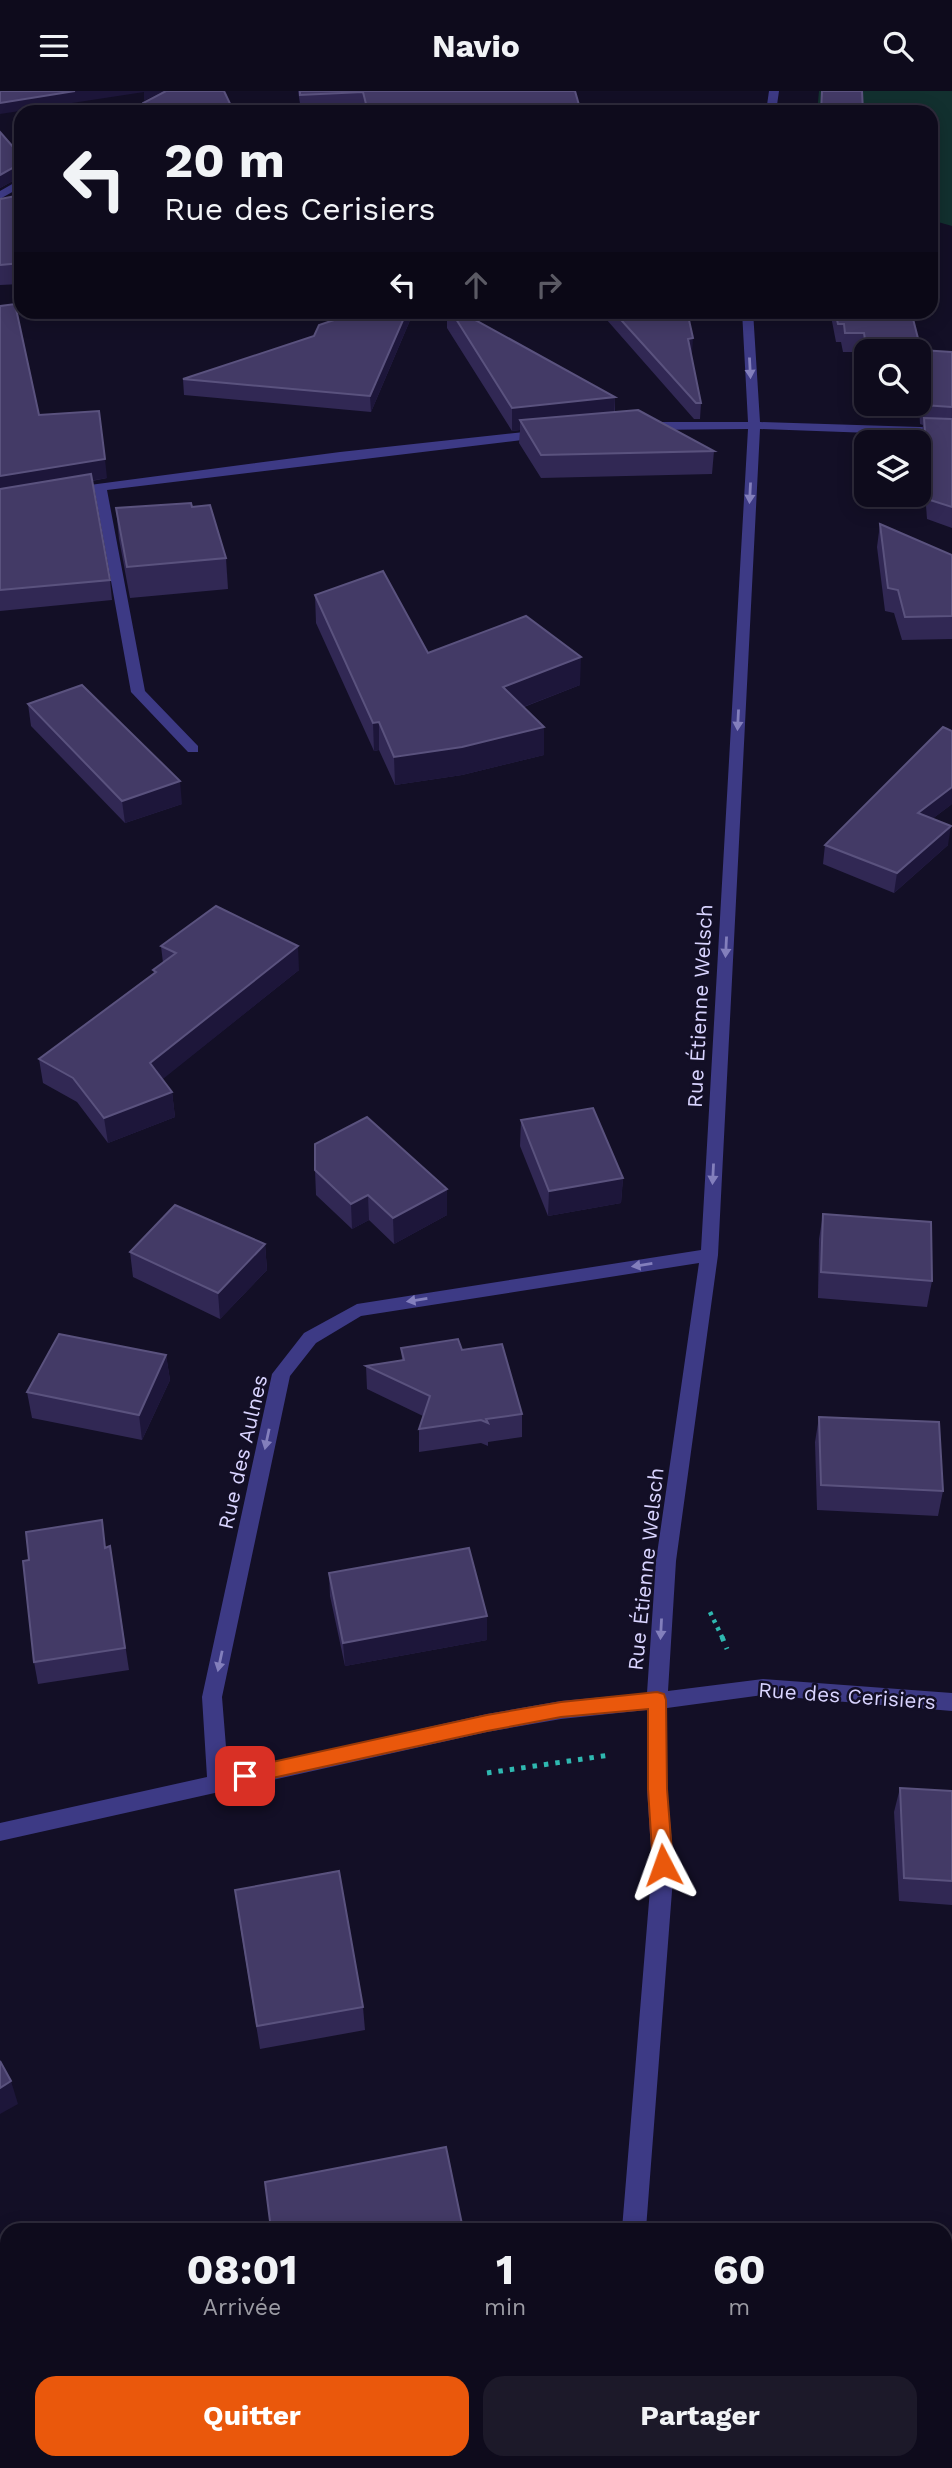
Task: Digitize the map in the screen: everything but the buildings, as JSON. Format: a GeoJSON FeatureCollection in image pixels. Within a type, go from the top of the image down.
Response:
{"type":"FeatureCollection","features":[{"type":"Feature","properties":{"kind":"street"},"geometry":{"type":"LineString","coordinates":[[148,105],[163,96],[180,91]]}},
{"type":"Feature","properties":{"kind":"street","name":"Rue Étienne Welsch"},"geometry":{"type":"LineString","coordinates":[[634,2223],[663,1865],[657,1789],[657,1700],[666,1561],[709,1255],[754,425],[747,319]]}},
{"type":"Feature","properties":{"kind":"street"},"geometry":{"type":"LineString","coordinates":[[632,426],[754,425],[952,432]]}},
{"type":"Feature","properties":{"kind":"street"},"geometry":{"type":"LineString","coordinates":[[62,493],[354,454],[553,433]]}},
{"type":"Feature","properties":{"kind":"street"},"geometry":{"type":"LineString","coordinates":[[100,487],[138,692],[193,749]]}},
{"type":"Feature","properties":{"kind":"street","name":"Rue des Aulnes"},"geometry":{"type":"LineString","coordinates":[[218,1782],[212,1697],[281,1374],[310,1338],[357,1310],[709,1255]]}},
{"type":"Feature","properties":{"kind":"street","name":"Rue des Cerisiers"},"geometry":{"type":"LineString","coordinates":[[0,1832],[487,1723],[561,1710],[729,1693],[763,1687],[952,1702]]}},
{"type":"Feature","properties":{"kind":"path"},"geometry":{"type":"LineString","coordinates":[[710,1611],[731,1656]]}},
{"type":"Feature","properties":{"kind":"path"},"geometry":{"type":"LineString","coordinates":[[476,1774],[611,1754]]}},
{"type":"Feature","properties":{"kind":"green space"},"geometry":{"type":"Polygon","coordinates":[[[819,91],[952,91],[952,226],[938,222],[938,105],[818,105],[819,91]]]}},
{"type":"Feature","properties":{"kind":"route"},"geometry":{"type":"LineString","coordinates":[[245,1776],[487,1723],[561,1710],[657,1700],[657,1789],[663,1865]]}}]}
